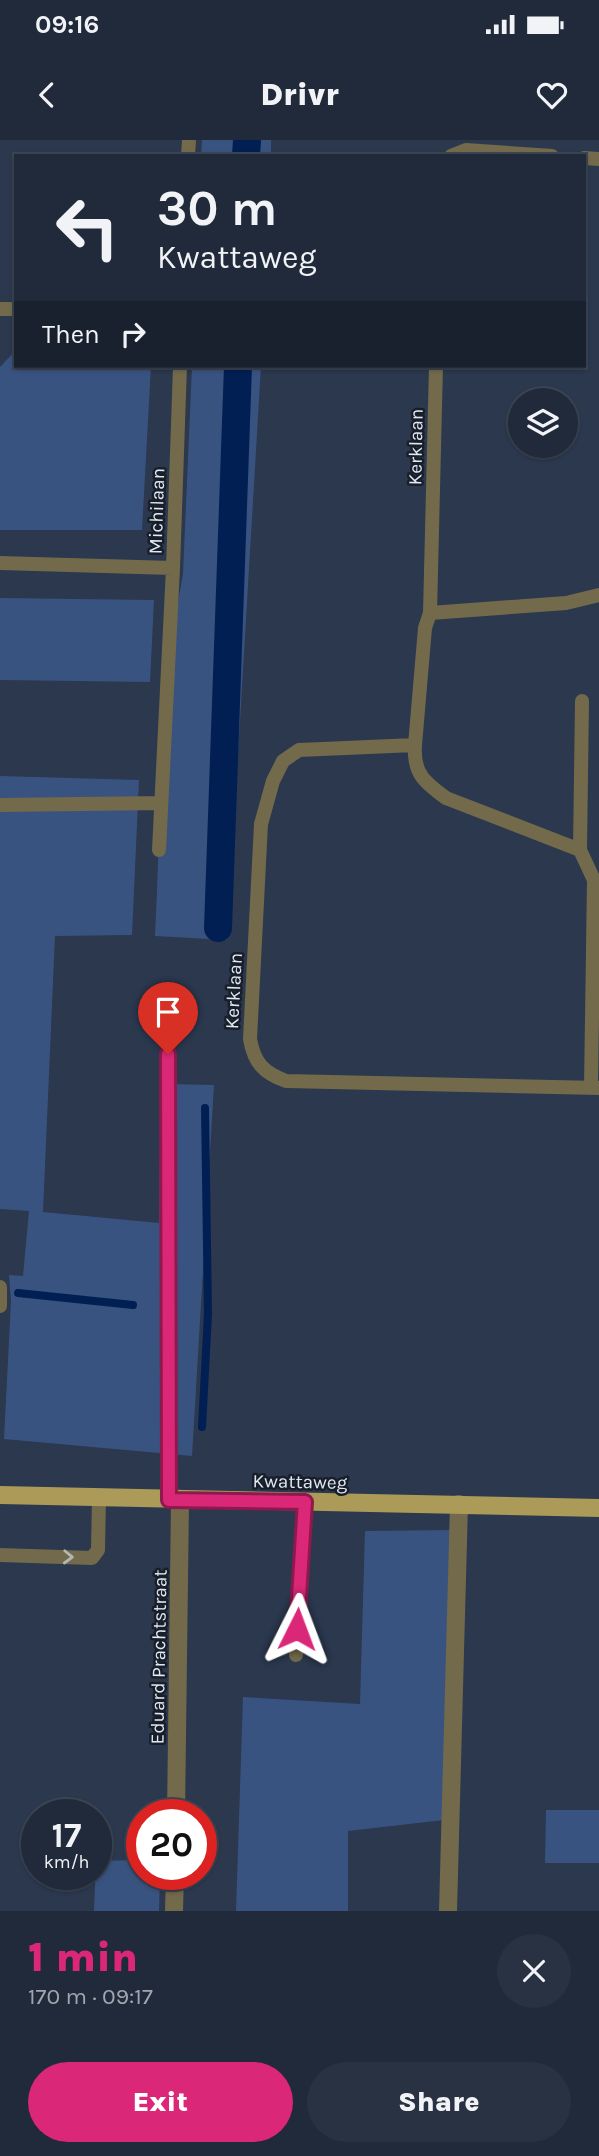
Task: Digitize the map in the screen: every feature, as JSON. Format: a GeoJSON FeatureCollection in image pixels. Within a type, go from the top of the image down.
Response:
{"type":"FeatureCollection","features":[{"type":"Feature","properties":{"kind":"main road","name":"Kwattaweg"},"geometry":{"type":"LineString","coordinates":[[0,1495],[599,1508]]}},
{"type":"Feature","properties":{"kind":"street","name":"Eduard Prachtstraat"},"geometry":{"type":"LineString","coordinates":[[174,1500],[176,1799]]}},
{"type":"Feature","properties":{"kind":"street"},"geometry":{"type":"LineString","coordinates":[[448,1911],[459,1504]]}},
{"type":"Feature","properties":{"kind":"street"},"geometry":{"type":"LineString","coordinates":[[174,1890],[174,1911]]}},
{"type":"Feature","properties":{"kind":"lane"},"geometry":{"type":"LineString","coordinates":[[457,154],[466,150],[523,154]]}},
{"type":"Feature","properties":{"kind":"lane","name":"Michilaan"},"geometry":{"type":"LineString","coordinates":[[0,563],[173,568],[180,368]]}},
{"type":"Feature","properties":{"kind":"lane","name":"Kerklaan"},"geometry":{"type":"LineString","coordinates":[[415,745],[299,750],[283,761],[273,781],[261,824],[250,1039],[252,1054],[260,1067],[286,1081],[595,1088],[594,880],[580,850],[446,798],[430,787],[414,765],[425,628],[430,612],[436,368]]}},
{"type":"Feature","properties":{"kind":"lane"},"geometry":{"type":"LineString","coordinates":[[159,850],[173,568]]}},
{"type":"Feature","properties":{"kind":"lane"},"geometry":{"type":"LineString","coordinates":[[430,612],[597,599]]}},
{"type":"Feature","properties":{"kind":"lane"},"geometry":{"type":"LineString","coordinates":[[580,850],[582,701]]}},
{"type":"Feature","properties":{"kind":"lane"},"geometry":{"type":"LineString","coordinates":[[0,805],[161,803]]}},
{"type":"Feature","properties":{"kind":"lane"},"geometry":{"type":"LineString","coordinates":[[168,1000],[174,1500]]}},
{"type":"Feature","properties":{"kind":"lane"},"geometry":{"type":"LineString","coordinates":[[0,1287],[0,1306]]}},
{"type":"Feature","properties":{"kind":"lane"},"geometry":{"type":"LineString","coordinates":[[0,1555],[92,1558],[98,1550],[99,1498]]}},
{"type":"Feature","properties":{"kind":"lane"},"geometry":{"type":"LineString","coordinates":[[296,1654],[305,1502]]}},
{"type":"Feature","properties":{"kind":"shaded area"},"geometry":{"type":"Polygon","coordinates":[[[202,140],[271,140],[271,154],[201,154],[202,140]]]}},
{"type":"Feature","properties":{"kind":"shaded area"},"geometry":{"type":"Polygon","coordinates":[[[14,352],[14,368],[151,368],[142,530],[0,530],[0,367],[14,352]]]}},
{"type":"Feature","properties":{"kind":"shaded area"},"geometry":{"type":"Polygon","coordinates":[[[192,368],[261,368],[227,940],[155,936],[166,709],[175,618],[183,574],[192,368]]]}},
{"type":"Feature","properties":{"kind":"shaded area"},"geometry":{"type":"Polygon","coordinates":[[[0,598],[154,600],[150,682],[0,680],[0,598]]]}},
{"type":"Feature","properties":{"kind":"shaded area"},"geometry":{"type":"Polygon","coordinates":[[[0,776],[139,780],[132,935],[55,936],[43,1212],[159,1223],[160,1100],[167,1084],[214,1085],[192,1456],[4,1439],[11,1301],[9,1275],[23,1276],[29,1211],[0,1209],[0,776]]]}},
{"type":"Feature","properties":{"kind":"shaded area"},"geometry":{"type":"Polygon","coordinates":[[[451,1530],[444,1820],[348,1831],[348,1911],[236,1911],[243,1697],[360,1704],[365,1531],[451,1530]]]}},
{"type":"Feature","properties":{"kind":"shaded area"},"geometry":{"type":"Polygon","coordinates":[[[546,1810],[599,1810],[599,1863],[545,1863],[546,1810]]]}},
{"type":"Feature","properties":{"kind":"shaded area"},"geometry":{"type":"Polygon","coordinates":[[[126,1860],[126,1890],[160,1890],[159,1911],[94,1911],[95,1890],[112,1890],[112,1861],[126,1860]]]}},
{"type":"Feature","properties":{"kind":"waterway"},"geometry":{"type":"LineString","coordinates":[[246,154],[247,140]]}},
{"type":"Feature","properties":{"kind":"waterway"},"geometry":{"type":"LineString","coordinates":[[218,928],[238,368]]}},
{"type":"Feature","properties":{"kind":"waterway"},"geometry":{"type":"LineString","coordinates":[[202,1427],[208,1314],[205,1108]]}},
{"type":"Feature","properties":{"kind":"waterway"},"geometry":{"type":"LineString","coordinates":[[18,1293],[133,1305]]}},
{"type":"Feature","properties":{"kind":"route"},"geometry":{"type":"LineString","coordinates":[[168,1054],[169,1500],[305,1502],[297,1629]]}}]}
